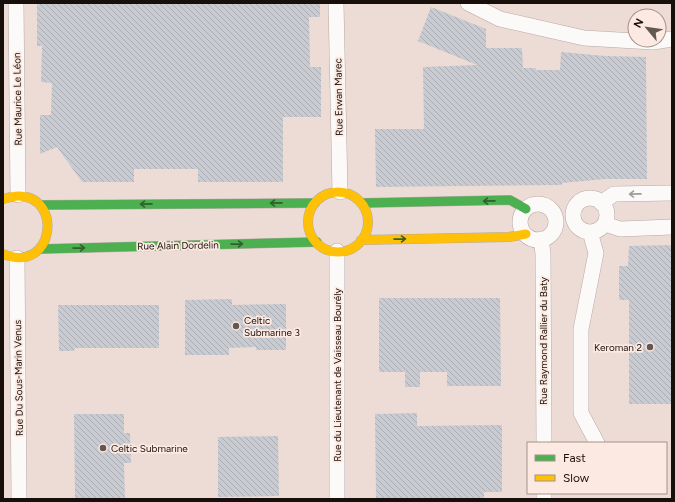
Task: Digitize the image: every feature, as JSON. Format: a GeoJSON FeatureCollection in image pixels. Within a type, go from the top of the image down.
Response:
{"type":"FeatureCollection","features":[{"type":"Feature","properties":{"kind":"street","name":"Rue Maurice Le Léon"},"geometry":{"type":"LineString","coordinates":[[16,3],[18,195]]}},
{"type":"Feature","properties":{"kind":"street","name":"Rue Erwan Marec"},"geometry":{"type":"LineString","coordinates":[[336,3],[340,192]]}},
{"type":"Feature","properties":{"kind":"street"},"geometry":{"type":"LineString","coordinates":[[468,3],[500,19],[584,38],[653,42],[672,39]]}},
{"type":"Feature","properties":{"kind":"street"},"geometry":{"type":"LineString","coordinates":[[317,242],[309,227],[309,218],[315,203],[326,195],[340,192],[348,193],[356,197],[362,204],[367,212],[368,222],[366,232],[362,240],[355,247],[337,251]]}},
{"type":"Feature","properties":{"kind":"street"},"geometry":{"type":"LineString","coordinates":[[601,203],[614,194],[672,193]]}},
{"type":"Feature","properties":{"kind":"street"},"geometry":{"type":"LineString","coordinates":[[3,199],[18,195],[34,200],[41,205],[49,222],[49,232],[46,241],[40,249]]}},
{"type":"Feature","properties":{"kind":"street"},"geometry":{"type":"LineString","coordinates":[[578,205],[550,208],[541,204],[535,204],[526,209],[521,219],[521,224],[526,234],[535,239],[585,230],[596,231],[605,224],[607,213],[601,203],[592,199],[586,199],[578,205],[574,214],[574,219],[585,230],[596,253],[581,329],[581,413],[596,442]]}},
{"type":"Feature","properties":{"kind":"street"},"geometry":{"type":"LineString","coordinates":[[362,204],[510,200],[526,209]]}},
{"type":"Feature","properties":{"kind":"street"},"geometry":{"type":"LineString","coordinates":[[41,205],[315,203]]}},
{"type":"Feature","properties":{"kind":"street"},"geometry":{"type":"LineString","coordinates":[[547,236],[556,222],[556,217],[550,208]]}},
{"type":"Feature","properties":{"kind":"street"},"geometry":{"type":"LineString","coordinates":[[605,224],[620,229],[672,227]]}},
{"type":"Feature","properties":{"kind":"street"},"geometry":{"type":"LineString","coordinates":[[362,240],[509,237],[526,234]]}},
{"type":"Feature","properties":{"kind":"street","name":"Rue Raymond Rallier du Baty"},"geometry":{"type":"LineString","coordinates":[[544,442],[543,254],[547,236]]}},
{"type":"Feature","properties":{"kind":"street","name":"Rue Alain Dordelin"},"geometry":{"type":"LineString","coordinates":[[10,256],[29,255],[40,249],[317,242],[330,250],[337,251]]}},
{"type":"Feature","properties":{"kind":"street","name":"Rue du Lieutenant de Vaisseau Bourély"},"geometry":{"type":"LineString","coordinates":[[337,251],[337,499]]}},
{"type":"Feature","properties":{"kind":"street","name":"Rue Du Sous-Marin Venus"},"geometry":{"type":"LineString","coordinates":[[10,256],[19,499]]}},
{"type":"Feature","properties":{"kind":"building"},"geometry":{"type":"Polygon","coordinates":[[[37,3],[320,3],[320,17],[309,17],[310,67],[321,67],[321,117],[283,117],[283,182],[198,182],[198,169],[134,169],[134,182],[82,182],[57,147],[40,154],[40,115],[51,115],[52,83],[41,82],[42,46],[37,46],[37,3]]]}},
{"type":"Feature","properties":{"kind":"building"},"geometry":{"type":"Polygon","coordinates":[[[431,7],[486,29],[486,48],[522,48],[523,68],[536,68],[536,70],[560,70],[561,52],[605,56],[646,57],[647,179],[605,179],[562,183],[562,185],[376,187],[375,129],[424,129],[423,67],[477,65],[418,41],[431,7]]]}},
{"type":"Feature","properties":{"kind":"building","name":"Keroman 2"},"geometry":{"type":"Polygon","coordinates":[[[672,245],[672,404],[629,404],[629,300],[619,300],[619,266],[628,266],[629,246],[672,245]]]}},
{"type":"Feature","properties":{"kind":"building"},"geometry":{"type":"Polygon","coordinates":[[[379,298],[500,298],[501,386],[447,386],[447,372],[420,372],[420,387],[405,387],[405,372],[379,372],[379,298]]]}},
{"type":"Feature","properties":{"kind":"building","name":"Celtic Submarine 3"},"geometry":{"type":"Polygon","coordinates":[[[232,299],[232,305],[286,304],[286,350],[256,350],[256,347],[229,348],[229,355],[185,355],[185,300],[232,299]]]}},
{"type":"Feature","properties":{"kind":"building"},"geometry":{"type":"Polygon","coordinates":[[[58,305],[159,305],[159,348],[75,348],[74,351],[59,351],[58,305]]]}},
{"type":"Feature","properties":{"kind":"building"},"geometry":{"type":"Polygon","coordinates":[[[417,413],[417,426],[502,425],[502,492],[484,492],[484,499],[376,499],[375,414],[417,413]]]}},
{"type":"Feature","properties":{"kind":"building","name":"Celtic Submarine"},"geometry":{"type":"Polygon","coordinates":[[[74,414],[124,414],[124,433],[130,433],[131,463],[124,463],[125,499],[75,499],[74,414]]]}},
{"type":"Feature","properties":{"kind":"building"},"geometry":{"type":"Polygon","coordinates":[[[278,436],[279,496],[218,497],[218,437],[278,436]]]}},
{"type":"Feature","properties":{"kind":"traffic: fast"},"geometry":{"type":"LineString","coordinates":[[362,203],[510,200],[526,209]]}},
{"type":"Feature","properties":{"kind":"traffic: fast"},"geometry":{"type":"LineString","coordinates":[[41,205],[315,203]]}},
{"type":"Feature","properties":{"kind":"traffic: fast"},"geometry":{"type":"LineString","coordinates":[[40,249],[317,242]]}},
{"type":"Feature","properties":{"kind":"traffic: slow"},"geometry":{"type":"LineString","coordinates":[[338,192],[354,197],[359,201],[363,206],[368,222],[363,238],[359,243],[354,247],[338,252],[322,247],[317,243],[313,238],[308,222],[313,206],[317,201],[322,197],[338,192]]}},
{"type":"Feature","properties":{"kind":"traffic: slow"},"geometry":{"type":"LineString","coordinates":[[3,199],[18,196],[33,199],[42,208],[47,220],[47,233],[42,245],[33,254],[20,258],[3,254]]}},
{"type":"Feature","properties":{"kind":"traffic: slow"},"geometry":{"type":"LineString","coordinates":[[361,240],[509,237],[526,234]]}},
{"type":"Feature","properties":{"kind":"place","name":"Celtic Submarine 3"},"geometry":{"type":"Point","coordinates":[236,326]}},
{"type":"Feature","properties":{"kind":"place","name":"Keroman 2"},"geometry":{"type":"Point","coordinates":[650,347]}},
{"type":"Feature","properties":{"kind":"place","name":"Celtic Submarine"},"geometry":{"type":"Point","coordinates":[103,448]}}]}
